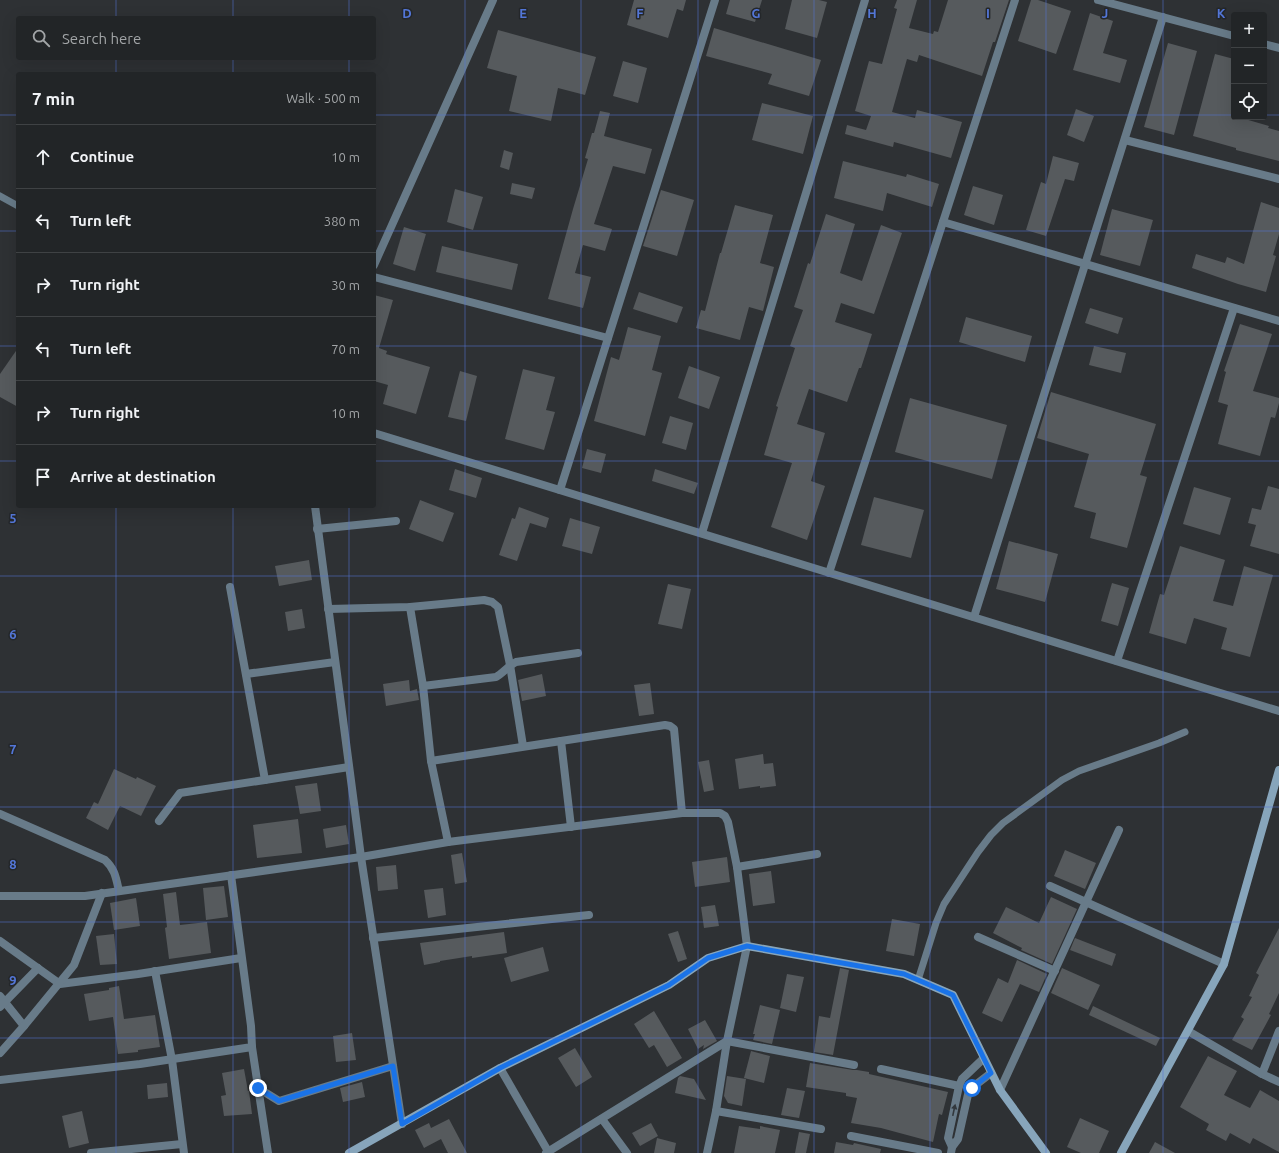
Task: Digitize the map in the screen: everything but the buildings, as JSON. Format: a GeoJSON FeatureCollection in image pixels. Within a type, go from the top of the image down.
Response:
{"type":"FeatureCollection","features":[{"type":"Feature","properties":{"kind":"street"},"geometry":{"type":"LineString","coordinates":[[376,261],[493,0]]}},
{"type":"Feature","properties":{"kind":"street"},"geometry":{"type":"LineString","coordinates":[[560,490],[715,0]]}},
{"type":"Feature","properties":{"kind":"street"},"geometry":{"type":"LineString","coordinates":[[702,533],[865,0]]}},
{"type":"Feature","properties":{"kind":"street"},"geometry":{"type":"LineString","coordinates":[[829,573],[1015,0]]}},
{"type":"Feature","properties":{"kind":"street"},"geometry":{"type":"LineString","coordinates":[[1098,0],[1231,35]]}},
{"type":"Feature","properties":{"kind":"street"},"geometry":{"type":"LineString","coordinates":[[974,617],[1164,17]]}},
{"type":"Feature","properties":{"kind":"street"},"geometry":{"type":"LineString","coordinates":[[1267,45],[1279,48]]}},
{"type":"Feature","properties":{"kind":"street"},"geometry":{"type":"LineString","coordinates":[[1125,140],[1279,179]]}},
{"type":"Feature","properties":{"kind":"street"},"geometry":{"type":"LineString","coordinates":[[943,222],[1279,321]]}},
{"type":"Feature","properties":{"kind":"street"},"geometry":{"type":"LineString","coordinates":[[376,278],[608,338]]}},
{"type":"Feature","properties":{"kind":"street"},"geometry":{"type":"LineString","coordinates":[[1117,661],[1234,308]]}},
{"type":"Feature","properties":{"kind":"street"},"geometry":{"type":"LineString","coordinates":[[376,434],[1279,711]]}},
{"type":"Feature","properties":{"kind":"street"},"geometry":{"type":"LineString","coordinates":[[315,508],[361,857],[402,1124]]}},
{"type":"Feature","properties":{"kind":"street"},"geometry":{"type":"LineString","coordinates":[[317,529],[396,521]]}},
{"type":"Feature","properties":{"kind":"street"},"geometry":{"type":"LineString","coordinates":[[230,587],[265,780]]}},
{"type":"Feature","properties":{"kind":"street"},"geometry":{"type":"LineString","coordinates":[[328,609],[410,607],[484,600],[492,602],[498,607],[510,665],[523,746]]}},
{"type":"Feature","properties":{"kind":"street"},"geometry":{"type":"LineString","coordinates":[[410,607],[423,686],[431,761],[448,842]]}},
{"type":"Feature","properties":{"kind":"street"},"geometry":{"type":"LineString","coordinates":[[423,686],[496,677],[516,662],[578,653]]}},
{"type":"Feature","properties":{"kind":"street"},"geometry":{"type":"LineString","coordinates":[[246,674],[335,662]]}},
{"type":"Feature","properties":{"kind":"street"},"geometry":{"type":"LineString","coordinates":[[431,761],[664,725],[670,726],[674,729],[682,813]]}},
{"type":"Feature","properties":{"kind":"street"},"geometry":{"type":"LineString","coordinates":[[561,741],[571,826]]}},
{"type":"Feature","properties":{"kind":"street"},"geometry":{"type":"LineString","coordinates":[[159,821],[180,793],[349,767]]}},
{"type":"Feature","properties":{"kind":"street"},"geometry":{"type":"LineString","coordinates":[[1121,1153],[1224,964],[1279,770]]}},
{"type":"Feature","properties":{"kind":"street"},"geometry":{"type":"LineString","coordinates":[[0,896],[85,896],[361,857],[448,842],[682,813],[720,813],[728,822],[737,867],[747,946],[727,1041],[716,1111],[706,1153]]}},
{"type":"Feature","properties":{"kind":"street"},"geometry":{"type":"LineString","coordinates":[[0,814],[105,860],[115,871],[119,891]]}},
{"type":"Feature","properties":{"kind":"street"},"geometry":{"type":"LineString","coordinates":[[1000,1090],[1120,830]]}},
{"type":"Feature","properties":{"kind":"street"},"geometry":{"type":"LineString","coordinates":[[737,867],[817,854]]}},
{"type":"Feature","properties":{"kind":"street"},"geometry":{"type":"LineString","coordinates":[[231,875],[251,1026],[252,1047],[268,1153]]}},
{"type":"Feature","properties":{"kind":"street"},"geometry":{"type":"LineString","coordinates":[[1050,886],[1224,964]]}},
{"type":"Feature","properties":{"kind":"street"},"geometry":{"type":"LineString","coordinates":[[0,1053],[60,984],[74,965],[102,893]]}},
{"type":"Feature","properties":{"kind":"street"},"geometry":{"type":"LineString","coordinates":[[373,938],[589,915]]}},
{"type":"Feature","properties":{"kind":"street"},"geometry":{"type":"LineString","coordinates":[[978,937],[1054,971]]}},
{"type":"Feature","properties":{"kind":"street"},"geometry":{"type":"LineString","coordinates":[[0,941],[60,984],[241,958]]}},
{"type":"Feature","properties":{"kind":"street"},"geometry":{"type":"LineString","coordinates":[[349,1153],[500,1068],[669,985],[708,958],[747,946],[904,974],[953,995],[1000,1090],[1046,1153]]}},
{"type":"Feature","properties":{"kind":"street"},"geometry":{"type":"LineString","coordinates":[[24,1026],[2,1002],[38,968]]}},
{"type":"Feature","properties":{"kind":"street"},"geometry":{"type":"LineString","coordinates":[[155,971],[172,1060],[184,1153]]}},
{"type":"Feature","properties":{"kind":"street"},"geometry":{"type":"LineString","coordinates":[[1188,1031],[1262,1074],[1279,1082]]}},
{"type":"Feature","properties":{"kind":"street"},"geometry":{"type":"LineString","coordinates":[[1262,1074],[1279,1031]]}},
{"type":"Feature","properties":{"kind":"street"},"geometry":{"type":"LineString","coordinates":[[500,1068],[548,1153],[727,1041],[854,1065]]}},
{"type":"Feature","properties":{"kind":"street"},"geometry":{"type":"LineString","coordinates":[[0,1080],[172,1060],[252,1047]]}},
{"type":"Feature","properties":{"kind":"street"},"geometry":{"type":"LineString","coordinates":[[951,1150],[948,1138],[959,1086],[962,1079],[984,1058]]}},
{"type":"Feature","properties":{"kind":"street"},"geometry":{"type":"LineString","coordinates":[[258,1088],[279,1101],[393,1066]]}},
{"type":"Feature","properties":{"kind":"street"},"geometry":{"type":"LineString","coordinates":[[881,1069],[959,1086]]}},
{"type":"Feature","properties":{"kind":"street"},"geometry":{"type":"LineString","coordinates":[[951,1150],[958,1139],[969,1090],[991,1073]]}},
{"type":"Feature","properties":{"kind":"street"},"geometry":{"type":"LineString","coordinates":[[716,1111],[821,1129]]}},
{"type":"Feature","properties":{"kind":"street"},"geometry":{"type":"LineString","coordinates":[[602,1119],[627,1153]]}},
{"type":"Feature","properties":{"kind":"street"},"geometry":{"type":"LineString","coordinates":[[851,1136],[938,1153]]}},
{"type":"Feature","properties":{"kind":"street"},"geometry":{"type":"LineString","coordinates":[[91,1153],[182,1144]]}},
{"type":"Feature","properties":{"kind":"lane"},"geometry":{"type":"LineString","coordinates":[[0,196],[16,205]]}},
{"type":"Feature","properties":{"kind":"lane"},"geometry":{"type":"LineString","coordinates":[[918,980],[936,923],[944,904],[978,852],[991,835],[1003,823],[1062,780],[1078,771],[1185,732]]}},
{"type":"Feature","properties":{"kind":"route"},"geometry":{"type":"LineString","coordinates":[[258,1088],[279,1101],[393,1066],[402,1124],[500,1068],[669,985],[708,958],[747,946],[904,974],[953,995],[991,1073],[972,1088]]}}]}
